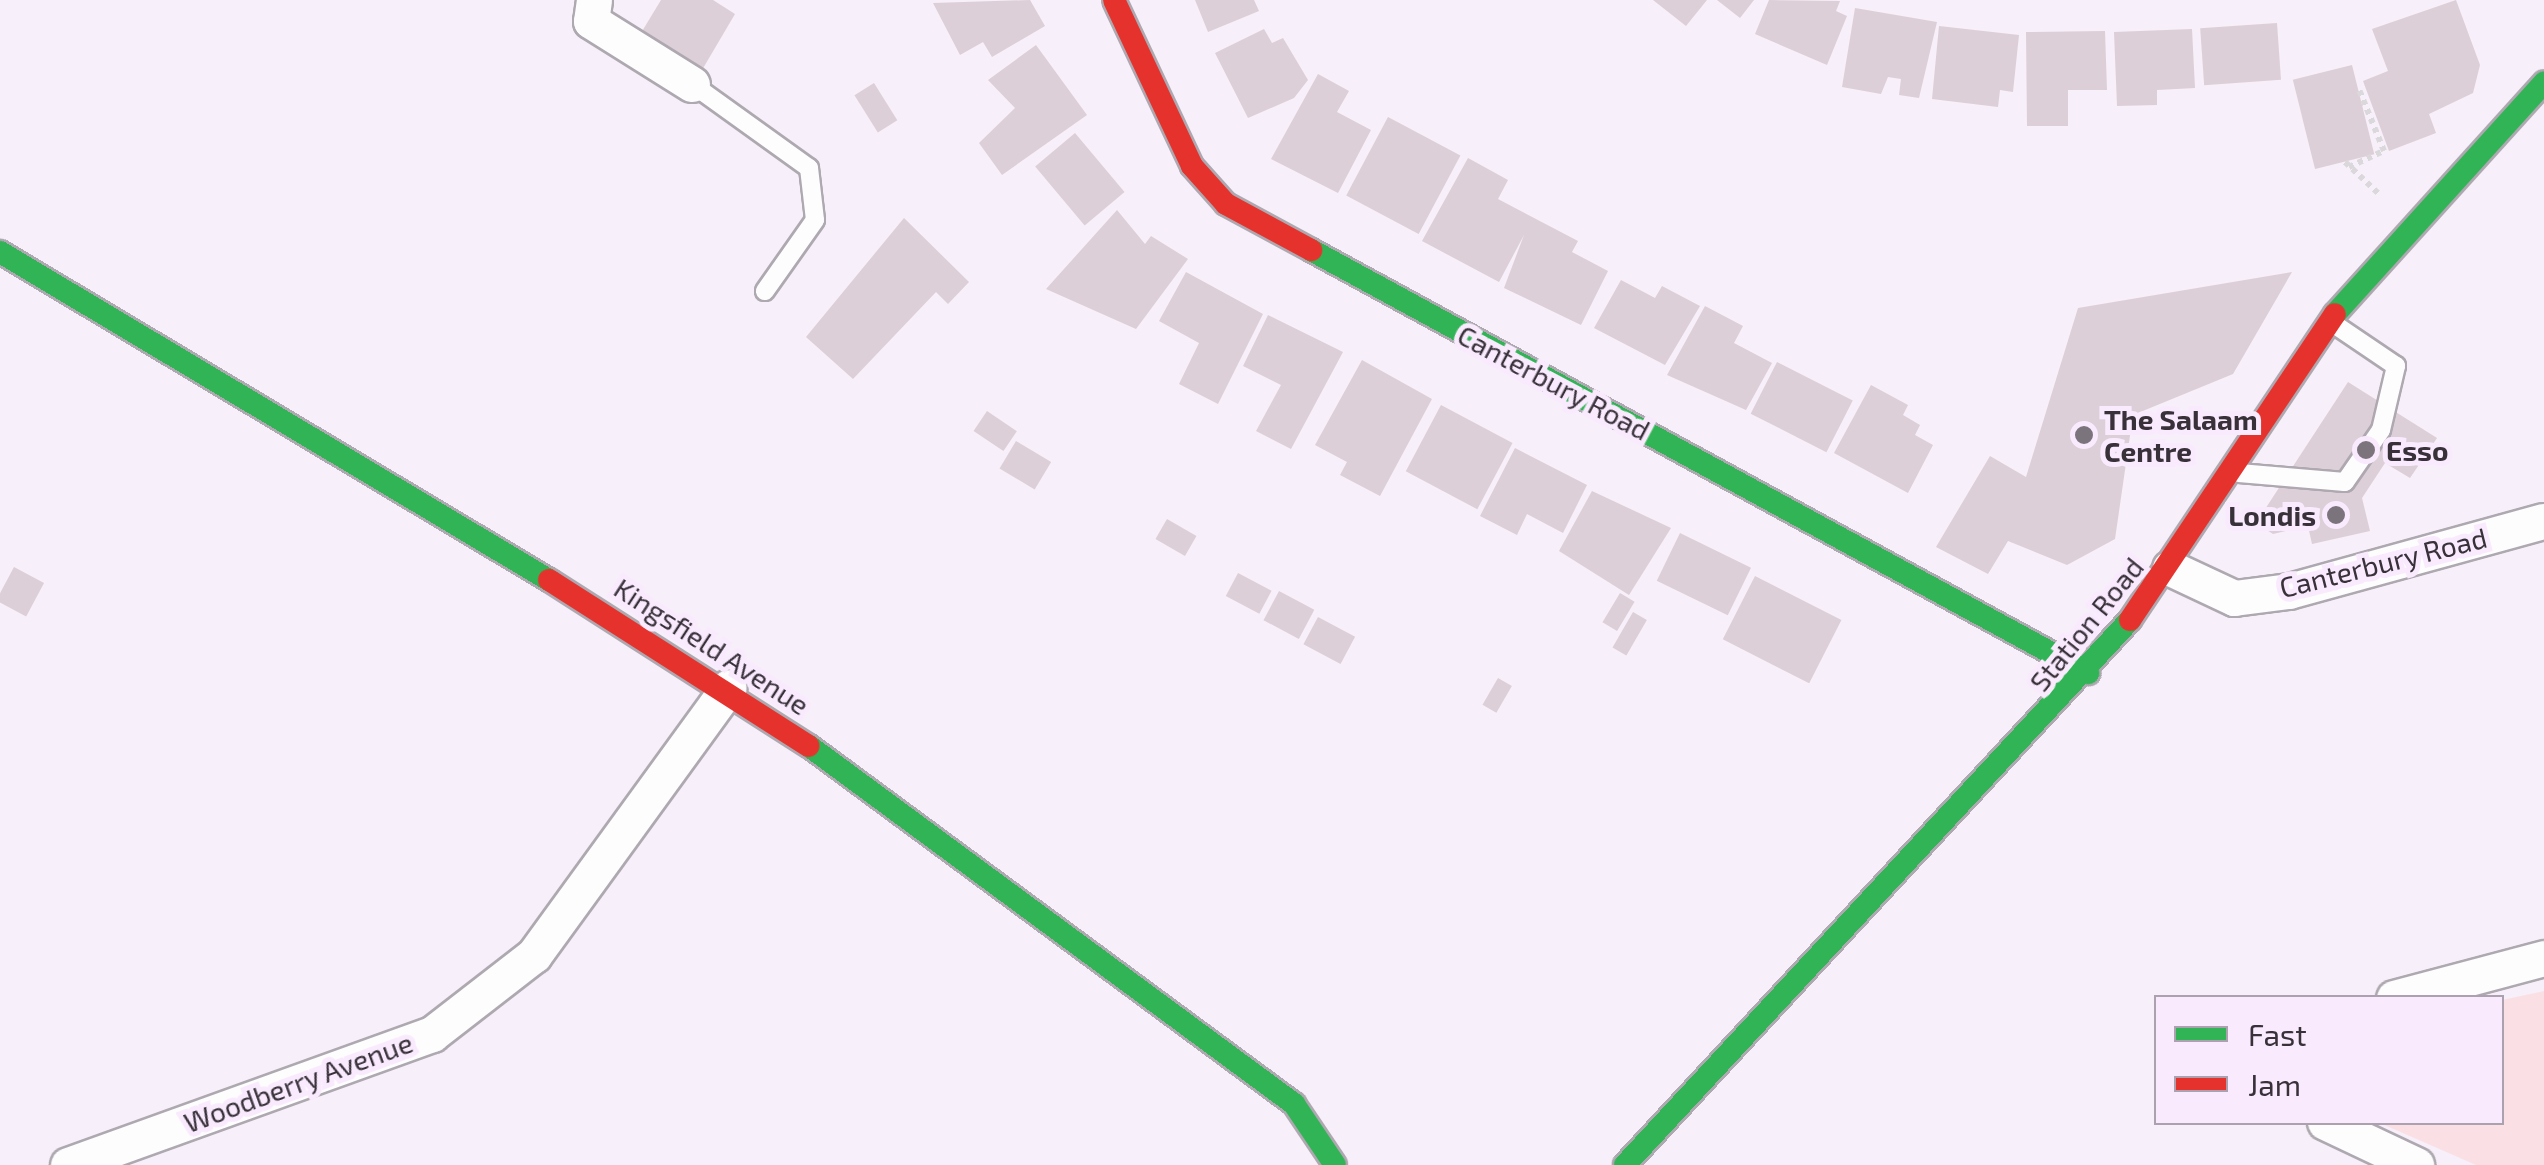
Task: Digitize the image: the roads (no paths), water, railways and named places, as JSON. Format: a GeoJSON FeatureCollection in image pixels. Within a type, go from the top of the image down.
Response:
{"type":"FeatureCollection","features":[{"type":"Feature","properties":{"kind":"street","name":"Canterbury Road"},"geometry":{"type":"LineString","coordinates":[[1114,0],[1192,166],[1226,204],[2088,673]]}},
{"type":"Feature","properties":{"kind":"street"},"geometry":{"type":"LineString","coordinates":[[592,10],[692,84]]}},
{"type":"Feature","properties":{"kind":"street","name":"Station Road"},"geometry":{"type":"LineString","coordinates":[[1625,1165],[2088,673],[2170,568],[2330,321],[2393,238],[2544,83]]}},
{"type":"Feature","properties":{"kind":"street","name":"Kingsfield Avenue"},"geometry":{"type":"LineString","coordinates":[[0,252],[729,687],[1294,1104],[1335,1165]]}},
{"type":"Feature","properties":{"kind":"street","name":"Canterbury Road"},"geometry":{"type":"LineString","coordinates":[[2170,568],[2234,598],[2289,591],[2544,522]]}},
{"type":"Feature","properties":{"kind":"street","name":"Woodberry Avenue"},"geometry":{"type":"LineString","coordinates":[[68,1165],[432,1034],[534,955],[729,687]]}},
{"type":"Feature","properties":{"kind":"street"},"geometry":{"type":"LineString","coordinates":[[2405,995],[2544,958]]}},
{"type":"Feature","properties":{"kind":"street"},"geometry":{"type":"LineString","coordinates":[[2331,1125],[2416,1165]]}},
{"type":"Feature","properties":{"kind":"lane"},"geometry":{"type":"LineString","coordinates":[[692,84],[810,168],[815,220],[765,292]]}},
{"type":"Feature","properties":{"kind":"lane"},"geometry":{"type":"LineString","coordinates":[[2232,472],[2345,482],[2381,430],[2396,366],[2330,321]]}},
{"type":"Feature","properties":{"kind":"place","name":"The Salaam Centre"},"geometry":{"type":"Point","coordinates":[2084,435]}},
{"type":"Feature","properties":{"kind":"place","name":"Esso"},"geometry":{"type":"Point","coordinates":[2366,450]}},
{"type":"Feature","properties":{"kind":"place","name":"Londis"},"geometry":{"type":"Point","coordinates":[2336,515]}}]}
